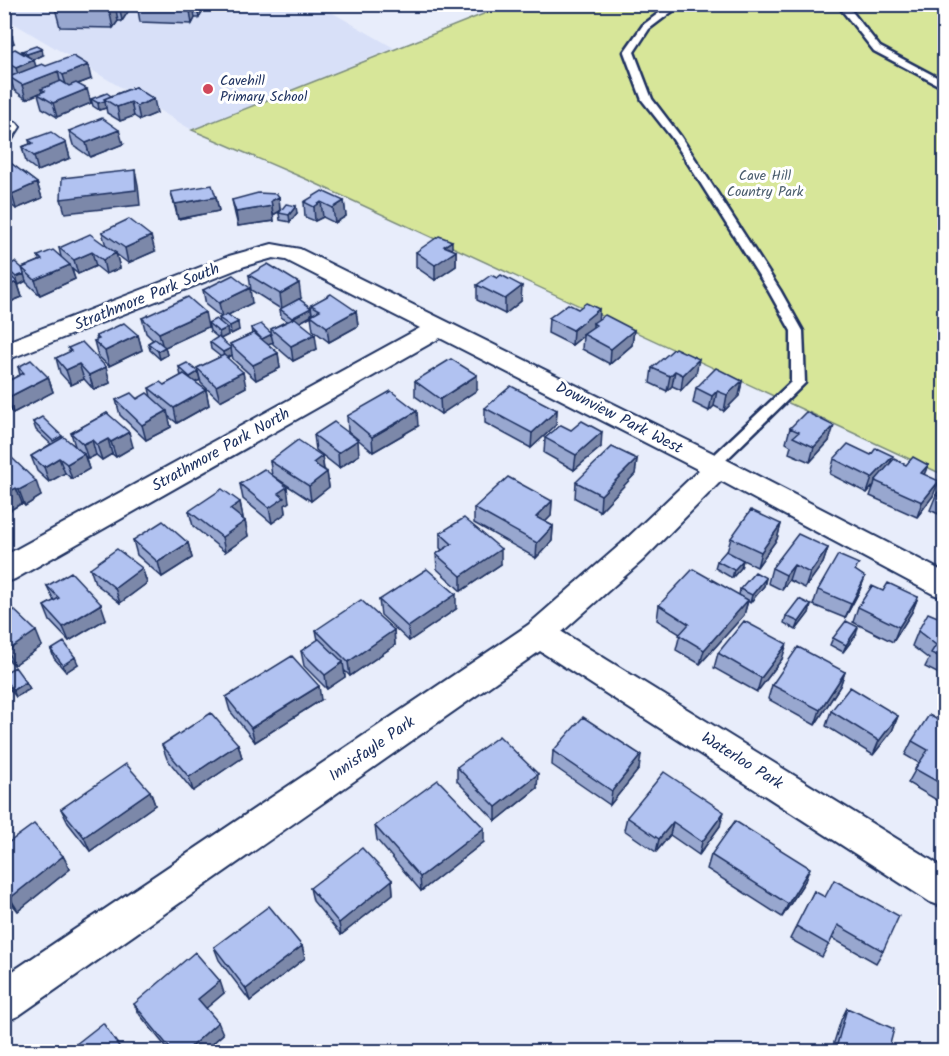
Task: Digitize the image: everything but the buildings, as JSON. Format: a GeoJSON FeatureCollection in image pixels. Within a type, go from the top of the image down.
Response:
{"type":"FeatureCollection","features":[{"type":"Feature","properties":{"kind":"street"},"geometry":{"type":"LineString","coordinates":[[4,124],[10,127],[8,135],[4,137]]}},
{"type":"Feature","properties":{"kind":"street","name":"Strathmore Park South"},"geometry":{"type":"LineString","coordinates":[[4,353],[237,261],[272,251],[292,254]]}},
{"type":"Feature","properties":{"kind":"street","name":"Downview Park West"},"geometry":{"type":"LineString","coordinates":[[292,254],[715,466],[945,585]]}},
{"type":"Feature","properties":{"kind":"street","name":"Strathmore Park North"},"geometry":{"type":"LineString","coordinates":[[4,571],[438,329]]}},
{"type":"Feature","properties":{"kind":"street","name":"Innisfayle Park"},"geometry":{"type":"LineString","coordinates":[[4,1002],[539,634],[632,552],[709,477],[715,466]]}},
{"type":"Feature","properties":{"kind":"street","name":"Waterloo Park"},"geometry":{"type":"LineString","coordinates":[[539,634],[945,889]]}},
{"type":"Feature","properties":{"kind":"lane"},"geometry":{"type":"LineString","coordinates":[[678,4],[646,27],[629,52],[647,100],[682,147],[774,290],[797,331],[798,383],[719,458],[715,466]]}},
{"type":"Feature","properties":{"kind":"lane"},"geometry":{"type":"LineString","coordinates":[[841,4],[877,49],[945,85]]}},
{"type":"Feature","properties":{"kind":"shaded area","name":"Cavehill Primary School"},"geometry":{"type":"Polygon","coordinates":[[[5,4],[319,5],[394,48],[192,130],[5,18],[5,4]]]}},
{"type":"Feature","properties":{"kind":"green space","name":"Cave Hill Country Park"},"geometry":{"type":"Polygon","coordinates":[[[506,5],[944,5],[944,475],[308,180],[192,130],[506,5]]]}},
{"type":"Feature","properties":{"kind":"place","name":"Cavehill Primary School"},"geometry":{"type":"Point","coordinates":[208,89]}}]}
